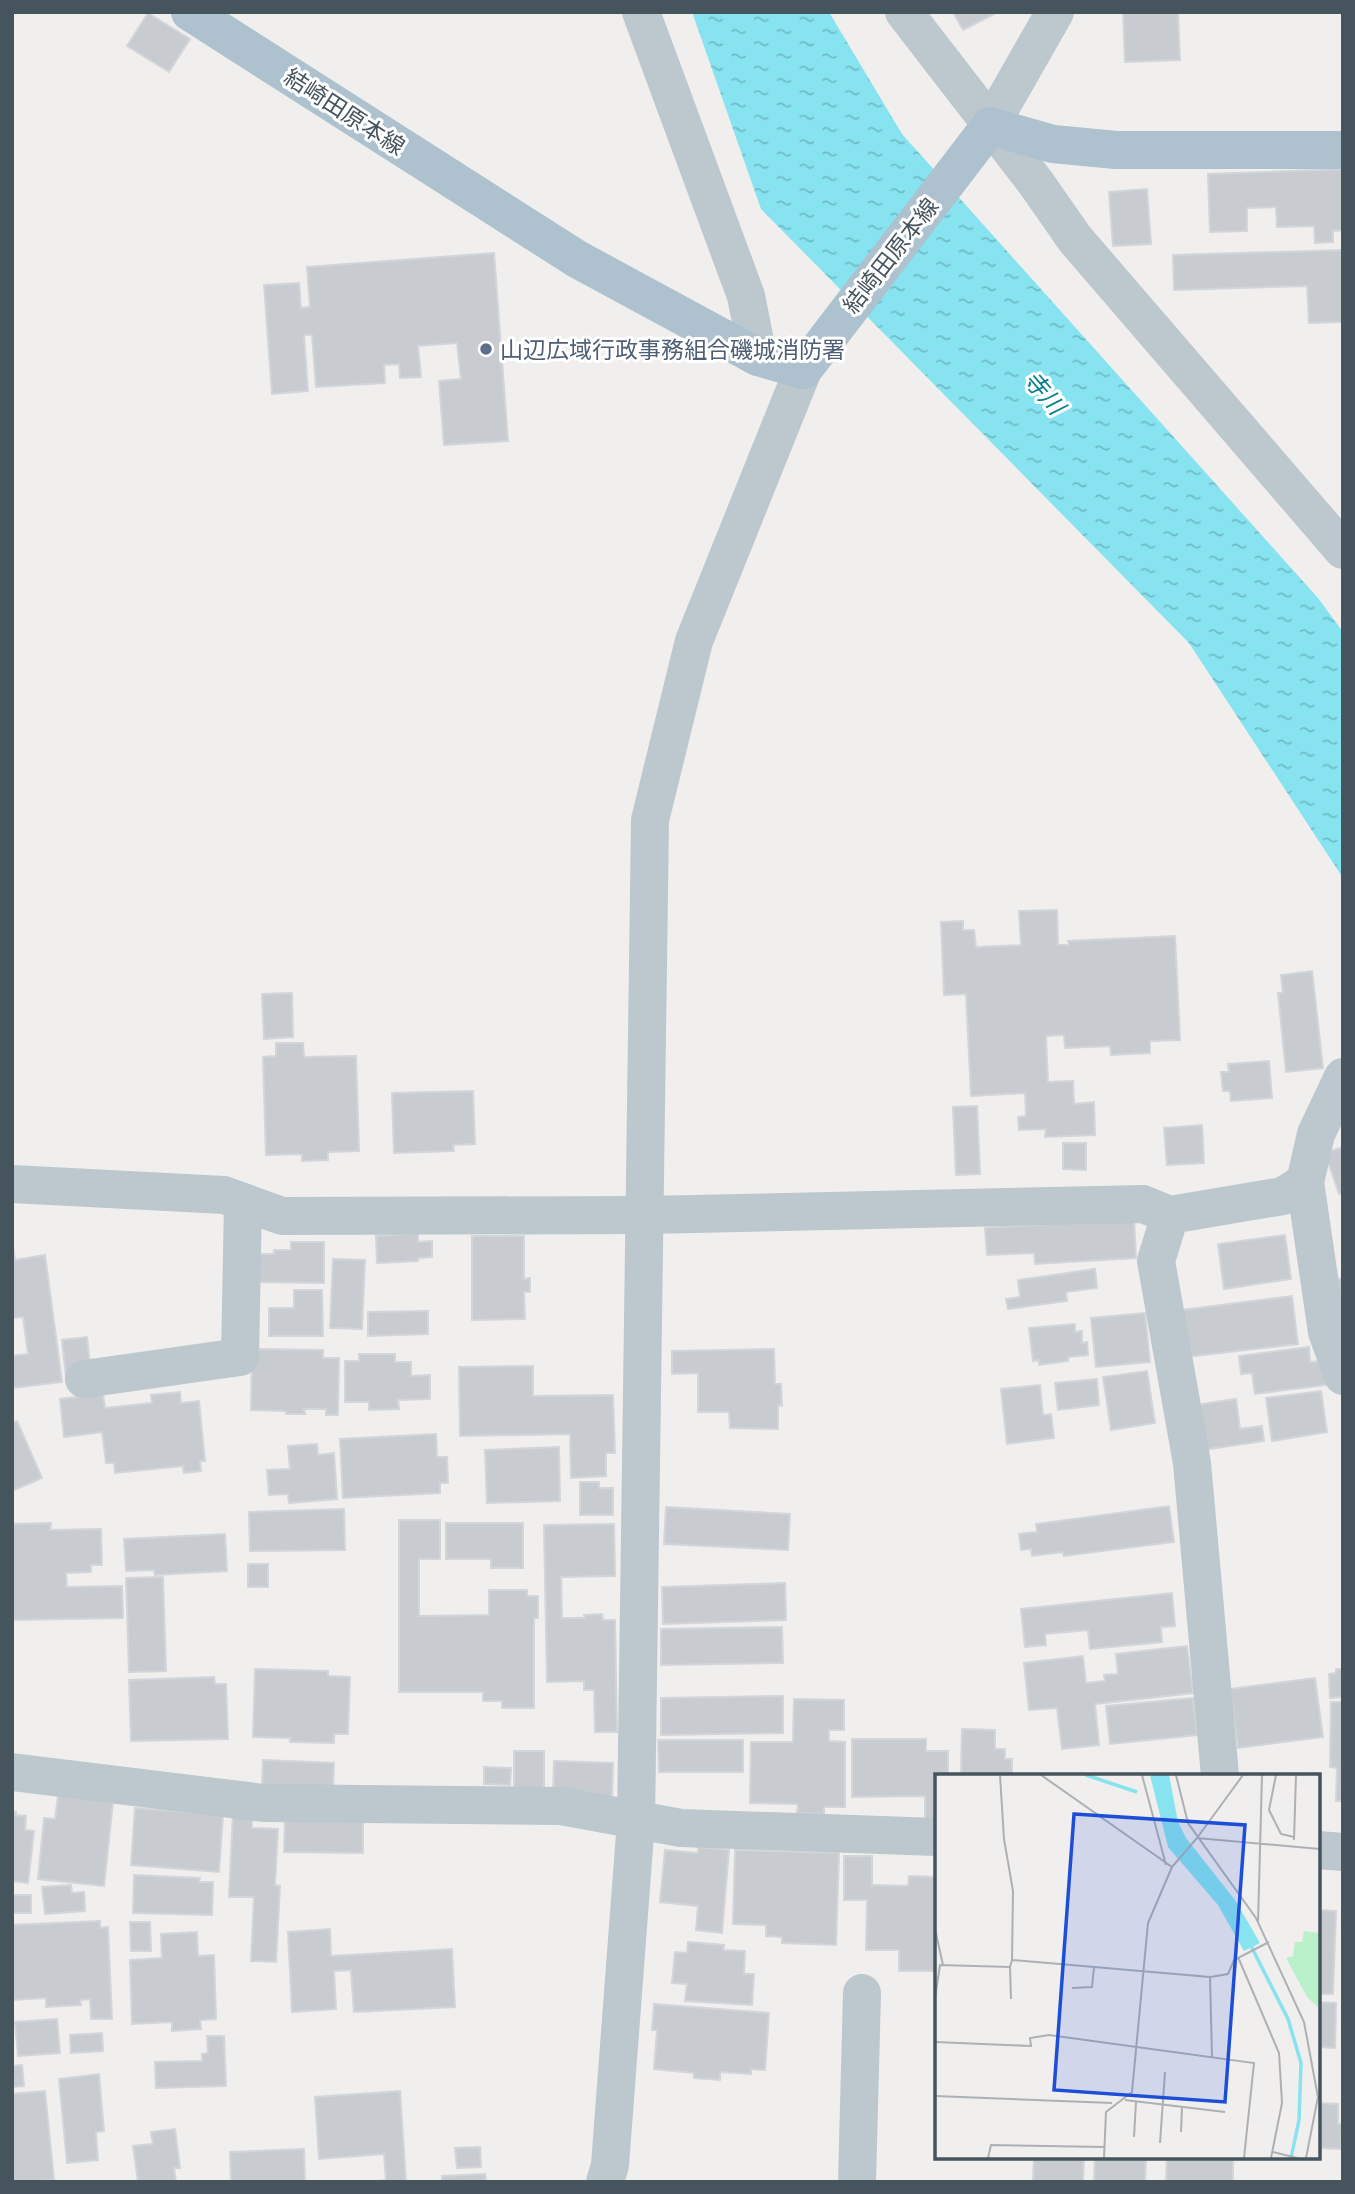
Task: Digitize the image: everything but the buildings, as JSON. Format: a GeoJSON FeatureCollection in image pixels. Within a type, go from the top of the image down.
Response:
{"type":"FeatureCollection","features":[{"type":"Feature","properties":{"kind":"main road","name":"結崎田原本線"},"geometry":{"type":"LineString","coordinates":[[190,12],[576,259],[758,357],[803,370],[983,134]]}},
{"type":"Feature","properties":{"kind":"main road"},"geometry":{"type":"LineString","coordinates":[[983,134],[1116,150],[1343,150]]}},
{"type":"Feature","properties":{"kind":"street"},"geometry":{"type":"LineString","coordinates":[[641,12],[746,296],[758,357]]}},
{"type":"Feature","properties":{"kind":"street"},"geometry":{"type":"LineString","coordinates":[[904,12],[983,134],[1036,183],[1075,239],[1343,550]]}},
{"type":"Feature","properties":{"kind":"street"},"geometry":{"type":"LineString","coordinates":[[983,134],[1055,12]]}},
{"type":"Feature","properties":{"kind":"street"},"geometry":{"type":"LineString","coordinates":[[605,2182],[610,2165],[636,1821],[650,820],[694,641],[803,370]]}},
{"type":"Feature","properties":{"kind":"street"},"geometry":{"type":"LineString","coordinates":[[1343,1077],[1315,1134],[1305,1182],[1327,1332],[1343,1376]]}},
{"type":"Feature","properties":{"kind":"street"},"geometry":{"type":"LineString","coordinates":[[12,1184],[224,1195],[282,1216],[646,1215],[1143,1204],[1170,1215],[1283,1196],[1305,1182]]}},
{"type":"Feature","properties":{"kind":"street"},"geometry":{"type":"LineString","coordinates":[[84,1379],[240,1357],[243,1202]]}},
{"type":"Feature","properties":{"kind":"street"},"geometry":{"type":"LineString","coordinates":[[1170,1215],[1156,1261],[1192,1463],[1220,1774]]}},
{"type":"Feature","properties":{"kind":"street"},"geometry":{"type":"LineString","coordinates":[[12,1772],[264,1802],[561,1805],[681,1828],[935,1838]]}},
{"type":"Feature","properties":{"kind":"street"},"geometry":{"type":"LineString","coordinates":[[1320,1850],[1343,1852]]}},
{"type":"Feature","properties":{"kind":"street"},"geometry":{"type":"LineString","coordinates":[[858,2182],[862,1993]]}},
{"type":"Feature","properties":{"kind":"water","name":"寺川"},"geometry":{"type":"Polygon","coordinates":[[[692,12],[829,12],[902,134],[1318,598],[1343,632],[1343,878],[1189,643],[761,209],[692,12]]]}},
{"type":"Feature","properties":{"kind":"place","name":"山辺広域行政事務組合磯城消防署"},"geometry":{"type":"Point","coordinates":[486,349]}}]}
